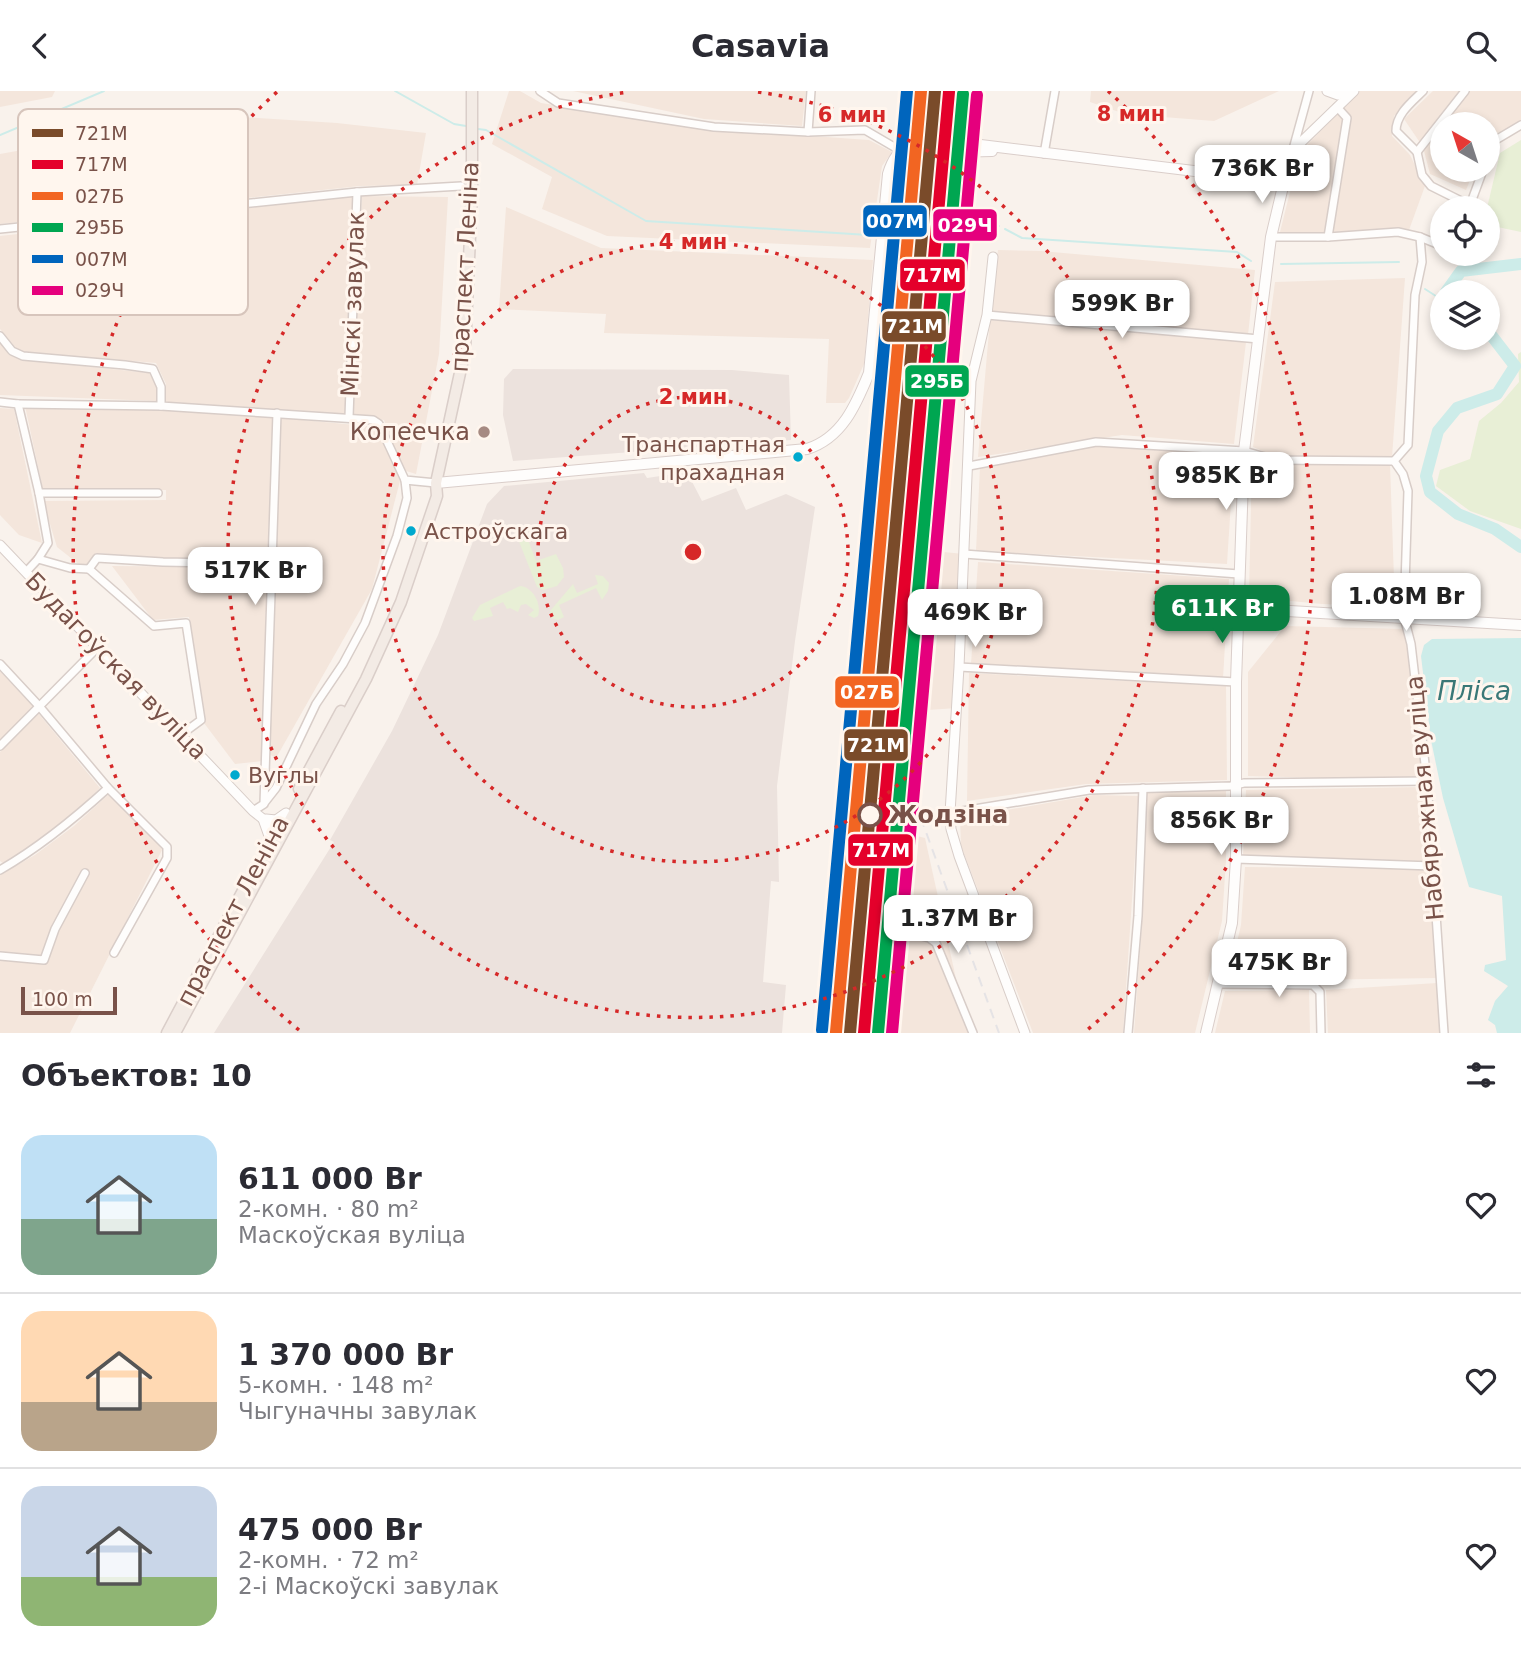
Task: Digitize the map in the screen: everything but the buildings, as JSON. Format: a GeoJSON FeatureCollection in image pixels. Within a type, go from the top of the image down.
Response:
{"type":"FeatureCollection","features":[{"type":"Feature","properties":{"kind":"main road","name":"праспект Леніна"},"geometry":{"type":"LineString","coordinates":[[175,1033],[393,608],[436,483],[465,350],[472,191],[472,95]]}},
{"type":"Feature","properties":{"kind":"main road"},"geometry":{"type":"LineString","coordinates":[[436,483],[807,449],[829,439],[844,423],[858,400],[869,373],[878,258],[891,164],[907,145],[922,141],[948,141],[1284,181],[1271,237],[1244,451],[1236,683],[1236,859],[1232,923],[1206,1033]]}},
{"type":"Feature","properties":{"kind":"main road"},"geometry":{"type":"LineString","coordinates":[[887,189],[896,166],[914,153],[970,153],[1011,149]]}},
{"type":"Feature","properties":{"kind":"main road","name":"праспект Леніна"},"geometry":{"type":"LineString","coordinates":[[167,1033],[267,848],[328,751],[387,634],[401,602],[437,496],[436,483]]}},
{"type":"Feature","properties":{"kind":"main road"},"geometry":{"type":"LineString","coordinates":[[1239,608],[1521,625]]}},
{"type":"Feature","properties":{"kind":"street"},"geometry":{"type":"LineString","coordinates":[[540,91],[558,103],[701,125],[808,132],[865,129],[901,151]]}},
{"type":"Feature","properties":{"kind":"street"},"geometry":{"type":"LineString","coordinates":[[808,132],[811,91]]}},
{"type":"Feature","properties":{"kind":"street"},"geometry":{"type":"LineString","coordinates":[[1044,154],[1055,91]]}},
{"type":"Feature","properties":{"kind":"street"},"geometry":{"type":"LineString","coordinates":[[1284,181],[1309,91]]}},
{"type":"Feature","properties":{"kind":"street"},"geometry":{"type":"LineString","coordinates":[[1327,91],[1338,95],[1353,91]]}},
{"type":"Feature","properties":{"kind":"street"},"geometry":{"type":"LineString","coordinates":[[1293,150],[1353,91]]}},
{"type":"Feature","properties":{"kind":"street"},"geometry":{"type":"LineString","coordinates":[[1423,91],[1402,112],[1396,123],[1396,131],[1417,152],[1422,175],[1431,186],[1449,196]]}},
{"type":"Feature","properties":{"kind":"street"},"geometry":{"type":"LineString","coordinates":[[1417,152],[1465,91]]}},
{"type":"Feature","properties":{"kind":"street"},"geometry":{"type":"LineString","coordinates":[[1328,237],[1347,118],[1338,107]]}},
{"type":"Feature","properties":{"kind":"street"},"geometry":{"type":"LineString","coordinates":[[1500,137],[1521,125]]}},
{"type":"Feature","properties":{"kind":"street"},"geometry":{"type":"LineString","coordinates":[[248,203],[357,191],[461,186]]}},
{"type":"Feature","properties":{"kind":"street","name":"Мінскі завулак"},"geometry":{"type":"LineString","coordinates":[[349,417],[357,191]]}},
{"type":"Feature","properties":{"kind":"street"},"geometry":{"type":"LineString","coordinates":[[0,229],[18,227]]}},
{"type":"Feature","properties":{"kind":"street"},"geometry":{"type":"LineString","coordinates":[[1271,237],[1328,237],[1398,232],[1430,242]]}},
{"type":"Feature","properties":{"kind":"street"},"geometry":{"type":"LineString","coordinates":[[969,466],[1096,442],[1244,451],[1276,460],[1394,461],[1408,445],[1415,295],[1422,262],[1420,237]]}},
{"type":"Feature","properties":{"kind":"street"},"geometry":{"type":"LineString","coordinates":[[993,257],[987,315],[971,380],[969,466],[950,813],[951,829],[959,856],[1025,1033]]}},
{"type":"Feature","properties":{"kind":"street"},"geometry":{"type":"LineString","coordinates":[[987,315],[1259,339]]}},
{"type":"Feature","properties":{"kind":"street"},"geometry":{"type":"LineString","coordinates":[[0,336],[12,351],[23,356],[153,369],[161,387],[161,406]]}},
{"type":"Feature","properties":{"kind":"street"},"geometry":{"type":"LineString","coordinates":[[0,402],[161,406],[349,417],[373,420],[379,424],[405,480],[407,498],[397,536],[365,623],[343,664],[316,704],[276,787],[264,804],[253,811]]}},
{"type":"Feature","properties":{"kind":"street"},"geometry":{"type":"LineString","coordinates":[[18,404],[40,493],[48,543],[26,572]]}},
{"type":"Feature","properties":{"kind":"street"},"geometry":{"type":"LineString","coordinates":[[264,804],[277,413]]}},
{"type":"Feature","properties":{"kind":"street","name":"Набярэжная вуліца"},"geometry":{"type":"LineString","coordinates":[[1394,461],[1403,474],[1408,491],[1404,617],[1411,644],[1427,781],[1444,1033]]}},
{"type":"Feature","properties":{"kind":"street"},"geometry":{"type":"LineString","coordinates":[[405,480],[436,483]]}},
{"type":"Feature","properties":{"kind":"street"},"geometry":{"type":"LineString","coordinates":[[40,493],[158,493]]}},
{"type":"Feature","properties":{"kind":"street","name":"Будагоўская вуліца"},"geometry":{"type":"LineString","coordinates":[[0,545],[253,811],[279,831]]}},
{"type":"Feature","properties":{"kind":"street"},"geometry":{"type":"LineString","coordinates":[[964,554],[1239,574]]}},
{"type":"Feature","properties":{"kind":"street"},"geometry":{"type":"LineString","coordinates":[[89,569],[97,558],[271,564]]}},
{"type":"Feature","properties":{"kind":"street"},"geometry":{"type":"LineString","coordinates":[[38,559],[71,568],[89,569],[154,626],[186,623],[201,720],[182,734]]}},
{"type":"Feature","properties":{"kind":"street"},"geometry":{"type":"LineString","coordinates":[[0,746],[98,647]]}},
{"type":"Feature","properties":{"kind":"street"},"geometry":{"type":"LineString","coordinates":[[0,664],[107,788],[167,847],[167,858],[114,953]]}},
{"type":"Feature","properties":{"kind":"street"},"geometry":{"type":"LineString","coordinates":[[959,667],[1236,683]]}},
{"type":"Feature","properties":{"kind":"street"},"geometry":{"type":"LineString","coordinates":[[950,813],[1089,790],[1427,781]]}},
{"type":"Feature","properties":{"kind":"street"},"geometry":{"type":"LineString","coordinates":[[0,870],[30,853],[71,822],[107,788]]}},
{"type":"Feature","properties":{"kind":"street"},"geometry":{"type":"LineString","coordinates":[[1128,1033],[1138,916],[1143,788]]}},
{"type":"Feature","properties":{"kind":"street"},"geometry":{"type":"LineString","coordinates":[[262,818],[276,820],[286,813]]}},
{"type":"Feature","properties":{"kind":"street"},"geometry":{"type":"LineString","coordinates":[[262,818],[268,828],[267,848]]}},
{"type":"Feature","properties":{"kind":"street"},"geometry":{"type":"LineString","coordinates":[[1236,859],[1432,866]]}},
{"type":"Feature","properties":{"kind":"street"},"geometry":{"type":"LineString","coordinates":[[0,956],[44,960],[55,929],[85,873]]}},
{"type":"Feature","properties":{"kind":"street"},"geometry":{"type":"LineString","coordinates":[[893,928],[936,943],[973,1033]]}},
{"type":"Feature","properties":{"kind":"street"},"geometry":{"type":"LineString","coordinates":[[1219,984],[1313,985],[1320,992],[1321,1033]]}},
{"type":"Feature","properties":{"kind":"shaded area"},"geometry":{"type":"Polygon","coordinates":[[[0,91],[55,91],[52,97],[0,107],[0,91]]]}},
{"type":"Feature","properties":{"kind":"shaded area"},"geometry":{"type":"Polygon","coordinates":[[[509,91],[520,91],[541,103],[714,129],[869,140],[892,152],[882,166],[870,248],[607,236],[542,209],[552,177],[492,144],[509,91]]]}},
{"type":"Feature","properties":{"kind":"shaded area"},"geometry":{"type":"Polygon","coordinates":[[[573,91],[806,91],[802,126],[704,119],[573,91]]]}},
{"type":"Feature","properties":{"kind":"shaded area"},"geometry":{"type":"Polygon","coordinates":[[[1091,91],[1279,91],[1214,121],[1125,114],[1090,102],[1091,91]]]}},
{"type":"Feature","properties":{"kind":"shaded area"},"geometry":{"type":"Polygon","coordinates":[[[1360,91],[1419,91],[1394,116],[1392,136],[1410,155],[1425,186],[1409,230],[1332,232],[1349,114],[1343,108],[1360,91]]]}},
{"type":"Feature","properties":{"kind":"shaded area"},"geometry":{"type":"Polygon","coordinates":[[[1433,91],[1521,91],[1521,127],[1500,132],[1500,112],[1430,112],[1430,174],[1423,147],[1404,119],[1433,91]]]}},
{"type":"Feature","properties":{"kind":"shaded area"},"geometry":{"type":"Polygon","coordinates":[[[1340,111],[1345,118],[1329,236],[1279,236],[1305,147],[1340,111]]]}},
{"type":"Feature","properties":{"kind":"shaded area"},"geometry":{"type":"Polygon","coordinates":[[[248,117],[337,123],[426,133],[417,185],[360,186],[248,198],[248,117]]]}},
{"type":"Feature","properties":{"kind":"shaded area"},"geometry":{"type":"Polygon","coordinates":[[[18,151],[18,222],[0,224],[0,154],[18,151]]]}},
{"type":"Feature","properties":{"kind":"shaded area"},"geometry":{"type":"Polygon","coordinates":[[[1448,182],[1469,182],[1466,190],[1448,182]]]}},
{"type":"Feature","properties":{"kind":"shaded area"},"geometry":{"type":"Polygon","coordinates":[[[354,196],[346,415],[166,402],[166,384],[156,363],[23,352],[15,347],[0,329],[0,236],[18,234],[18,315],[248,315],[248,208],[354,196]]]}},
{"type":"Feature","properties":{"kind":"shaded area"},"geometry":{"type":"Polygon","coordinates":[[[362,196],[448,197],[439,354],[416,474],[403,470],[384,420],[352,416],[362,196]]]}},
{"type":"Feature","properties":{"kind":"shaded area"},"geometry":{"type":"Polygon","coordinates":[[[506,207],[601,248],[873,260],[864,364],[849,398],[845,403],[826,403],[829,339],[604,333],[606,314],[499,309],[506,207]]]}},
{"type":"Feature","properties":{"kind":"shaded area"},"geometry":{"type":"Polygon","coordinates":[[[998,250],[1041,251],[1255,270],[1248,335],[990,312],[998,250]]]}},
{"type":"Feature","properties":{"kind":"shaded area"},"geometry":{"type":"Polygon","coordinates":[[[1405,278],[1392,457],[1294,458],[1272,455],[1253,447],[1275,282],[1405,278]]]}},
{"type":"Feature","properties":{"kind":"shaded area"},"geometry":{"type":"Polygon","coordinates":[[[990,320],[1246,342],[1234,444],[1122,435],[978,457],[990,320]]]}},
{"type":"Feature","properties":{"kind":"shaded area"},"geometry":{"type":"Polygon","coordinates":[[[0,342],[9,355],[19,359],[149,373],[157,387],[157,401],[0,395],[0,342]]]}},
{"type":"Feature","properties":{"kind":"shaded area"},"geometry":{"type":"Polygon","coordinates":[[[513,369],[732,370],[789,375],[791,440],[513,461],[503,415],[504,379],[513,369]]]}},
{"type":"Feature","properties":{"kind":"shaded area"},"geometry":{"type":"Polygon","coordinates":[[[25,406],[149,409],[274,417],[267,558],[161,558],[96,553],[86,565],[81,566],[57,547],[43,501],[166,500],[166,490],[43,490],[25,406]]]}},
{"type":"Feature","properties":{"kind":"shaded area"},"geometry":{"type":"Polygon","coordinates":[[[0,408],[14,409],[42,543],[19,535],[0,515],[0,408]]]}},
{"type":"Feature","properties":{"kind":"shaded area"},"geometry":{"type":"Polygon","coordinates":[[[281,418],[377,427],[401,477],[372,589],[276,758],[267,753],[268,670],[281,418]]]}},
{"type":"Feature","properties":{"kind":"shaded area"},"geometry":{"type":"Polygon","coordinates":[[[1097,445],[1234,454],[1227,564],[976,551],[980,467],[1097,445]]]}},
{"type":"Feature","properties":{"kind":"shaded area"},"geometry":{"type":"Polygon","coordinates":[[[1252,457],[1279,462],[1333,465],[1390,464],[1395,607],[1249,597],[1252,457]]]}},
{"type":"Feature","properties":{"kind":"shaded area"},"geometry":{"type":"Polygon","coordinates":[[[687,472],[702,501],[736,488],[746,510],[786,494],[815,507],[777,786],[779,882],[771,881],[763,982],[786,985],[782,1033],[214,1033],[334,842],[330,840],[392,731],[438,635],[487,504],[504,486],[644,473],[647,478],[687,472]]]}},
{"type":"Feature","properties":{"kind":"shaded area"},"geometry":{"type":"Polygon","coordinates":[[[923,550],[964,554],[957,708],[913,711],[923,550]]]}},
{"type":"Feature","properties":{"kind":"shaded area"},"geometry":{"type":"Polygon","coordinates":[[[978,562],[1229,579],[1223,678],[971,664],[978,562]]]}},
{"type":"Feature","properties":{"kind":"shaded area"},"geometry":{"type":"Polygon","coordinates":[[[112,566],[267,567],[262,761],[235,764],[204,723],[189,617],[153,620],[112,566]]]}},
{"type":"Feature","properties":{"kind":"shaded area"},"geometry":{"type":"Polygon","coordinates":[[[1285,626],[1405,629],[1424,776],[1354,779],[1248,776],[1248,672],[1285,626]]]}},
{"type":"Feature","properties":{"kind":"shaded area"},"geometry":{"type":"Polygon","coordinates":[[[0,671],[33,706],[0,741],[0,671]]]}},
{"type":"Feature","properties":{"kind":"shaded area"},"geometry":{"type":"Polygon","coordinates":[[[969,673],[1226,686],[1227,780],[1086,784],[967,801],[969,673]]]}},
{"type":"Feature","properties":{"kind":"shaded area"},"geometry":{"type":"Polygon","coordinates":[[[38,713],[100,788],[68,819],[28,849],[3,863],[0,861],[0,752],[38,713]]]}},
{"type":"Feature","properties":{"kind":"shaded area"},"geometry":{"type":"Polygon","coordinates":[[[1425,787],[1429,863],[1243,856],[1246,790],[1425,787]]]}},
{"type":"Feature","properties":{"kind":"shaded area"},"geometry":{"type":"Polygon","coordinates":[[[1226,790],[1226,860],[1222,921],[1195,1033],[1134,1033],[1142,924],[1146,791],[1226,790]]]}},
{"type":"Feature","properties":{"kind":"shaded area"},"geometry":{"type":"Polygon","coordinates":[[[108,795],[162,850],[70,1033],[0,1033],[0,875],[35,855],[74,826],[108,795]]]}},
{"type":"Feature","properties":{"kind":"shaded area"},"geometry":{"type":"Polygon","coordinates":[[[1094,795],[1139,796],[1123,1033],[1033,1033],[961,846],[960,818],[1094,795]]]}},
{"type":"Feature","properties":{"kind":"shaded area"},"geometry":{"type":"Polygon","coordinates":[[[905,833],[925,838],[968,1033],[888,1033],[905,833]]]}},
{"type":"Feature","properties":{"kind":"shaded area"},"geometry":{"type":"Polygon","coordinates":[[[1245,867],[1429,869],[1437,978],[1228,981],[1241,925],[1245,867]]]}},
{"type":"Feature","properties":{"kind":"shaded area"},"geometry":{"type":"Polygon","coordinates":[[[1437,983],[1440,1033],[1328,1033],[1326,990],[1437,983]]]}},
{"type":"Feature","properties":{"kind":"shaded area"},"geometry":{"type":"Polygon","coordinates":[[[1309,990],[1310,1033],[1215,1033],[1225,991],[1309,990]]]}},
{"type":"Feature","properties":{"kind":"green space"},"geometry":{"type":"Polygon","coordinates":[[[1521,140],[1521,232],[1500,228],[1500,196],[1490,196],[1493,182],[1500,182],[1500,153],[1521,140]]]}},
{"type":"Feature","properties":{"kind":"green space"},"geometry":{"type":"Polygon","coordinates":[[[1521,352],[1521,529],[1470,511],[1436,486],[1440,470],[1470,459],[1479,421],[1501,403],[1519,382],[1518,354],[1521,352]]]}},
{"type":"Feature","properties":{"kind":"green space"},"geometry":{"type":"Polygon","coordinates":[[[518,532],[527,537],[536,561],[556,554],[564,577],[557,586],[543,590],[537,587],[518,539],[518,532]]]}},
{"type":"Feature","properties":{"kind":"green space"},"geometry":{"type":"Polygon","coordinates":[[[595,575],[603,576],[609,583],[608,591],[602,600],[596,588],[559,605],[564,617],[558,620],[551,618],[550,611],[573,584],[577,593],[598,584],[595,575]]]}},
{"type":"Feature","properties":{"kind":"green space"},"geometry":{"type":"Polygon","coordinates":[[[520,586],[529,589],[535,597],[539,606],[538,616],[534,618],[528,615],[534,610],[526,604],[521,605],[518,612],[507,609],[503,602],[490,608],[493,616],[474,621],[472,618],[480,605],[520,586]]]}},
{"type":"Feature","properties":{"kind":"water","name":"Пліса"},"geometry":{"type":"Polygon","coordinates":[[[1521,638],[1521,1033],[1497,1033],[1495,1025],[1488,1020],[1495,1001],[1508,986],[1484,971],[1485,965],[1506,960],[1502,896],[1469,887],[1443,798],[1431,740],[1421,656],[1424,645],[1432,639],[1521,638]]]}},
{"type":"Feature","properties":{"kind":"waterway"},"geometry":{"type":"LineString","coordinates":[[61,109],[104,91]]}},
{"type":"Feature","properties":{"kind":"waterway"},"geometry":{"type":"LineString","coordinates":[[395,91],[454,124],[466,126]]}},
{"type":"Feature","properties":{"kind":"waterway"},"geometry":{"type":"LineString","coordinates":[[0,135],[18,127]]}},
{"type":"Feature","properties":{"kind":"waterway"},"geometry":{"type":"LineString","coordinates":[[478,129],[486,130],[646,221],[868,235]]}},
{"type":"Feature","properties":{"kind":"waterway"},"geometry":{"type":"LineString","coordinates":[[939,259],[955,253],[980,231],[999,226]]}},
{"type":"Feature","properties":{"kind":"waterway"},"geometry":{"type":"LineString","coordinates":[[1005,229],[1022,238],[1237,252],[1251,261]]}},
{"type":"Feature","properties":{"kind":"waterway"},"geometry":{"type":"LineString","coordinates":[[890,248],[901,255]]}},
{"type":"Feature","properties":{"kind":"waterway"},"geometry":{"type":"LineString","coordinates":[[1281,264],[1399,262]]}},
{"type":"Feature","properties":{"kind":"waterway","name":"Пліса"},"geometry":{"type":"LineString","coordinates":[[1455,280],[1461,271],[1521,264]]}},
{"type":"Feature","properties":{"kind":"waterway"},"geometry":{"type":"LineString","coordinates":[[1425,289],[1430,292]]}},
{"type":"Feature","properties":{"kind":"waterway","name":"Пліса"},"geometry":{"type":"LineString","coordinates":[[1500,347],[1515,366],[1497,394],[1457,408],[1438,431],[1426,476],[1430,492],[1458,514],[1495,529],[1521,547]]}},
{"type":"Feature","properties":{"kind":"railway"},"geometry":{"type":"LineString","coordinates":[[928,102],[929,91]]}},
{"type":"Feature","properties":{"kind":"railway"},"geometry":{"type":"LineString","coordinates":[[905,319],[911,281]]}},
{"type":"Feature","properties":{"kind":"railway"},"geometry":{"type":"LineString","coordinates":[[915,395],[914,490],[898,687],[903,741],[922,821],[999,1033]]}},
{"type":"Feature","properties":{"kind":"transit line","name":"007М"},"geometry":{"type":"LineString","coordinates":[[822,1030],[907,91]]}},
{"type":"Feature","properties":{"kind":"transit line","name":"027Б"},"geometry":{"type":"LineString","coordinates":[[836,1032],[921,91]]}},
{"type":"Feature","properties":{"kind":"transit line","name":"721М"},"geometry":{"type":"LineString","coordinates":[[850,1033],[935,91]]}},
{"type":"Feature","properties":{"kind":"transit line","name":"717М"},"geometry":{"type":"LineString","coordinates":[[864,1033],[949,92]]}},
{"type":"Feature","properties":{"kind":"transit line","name":"295Б"},"geometry":{"type":"LineString","coordinates":[[878,1033],[963,94]]}},
{"type":"Feature","properties":{"kind":"transit line","name":"029Ч"},"geometry":{"type":"LineString","coordinates":[[892,1033],[977,95]]}},
{"type":"Feature","properties":{"kind":"place","name":"Копеечка"},"geometry":{"type":"Point","coordinates":[484,432]}},
{"type":"Feature","properties":{"kind":"place","name":"Транспартная прахадная"},"geometry":{"type":"Point","coordinates":[798,457]}},
{"type":"Feature","properties":{"kind":"place","name":"Астроўскага"},"geometry":{"type":"Point","coordinates":[411,531]}},
{"type":"Feature","properties":{"kind":"place","name":"Вуглы"},"geometry":{"type":"Point","coordinates":[235,775]}},
{"type":"Feature","properties":{"kind":"place","name":"Жодзіна"},"geometry":{"type":"Point","coordinates":[870,815]}}]}
